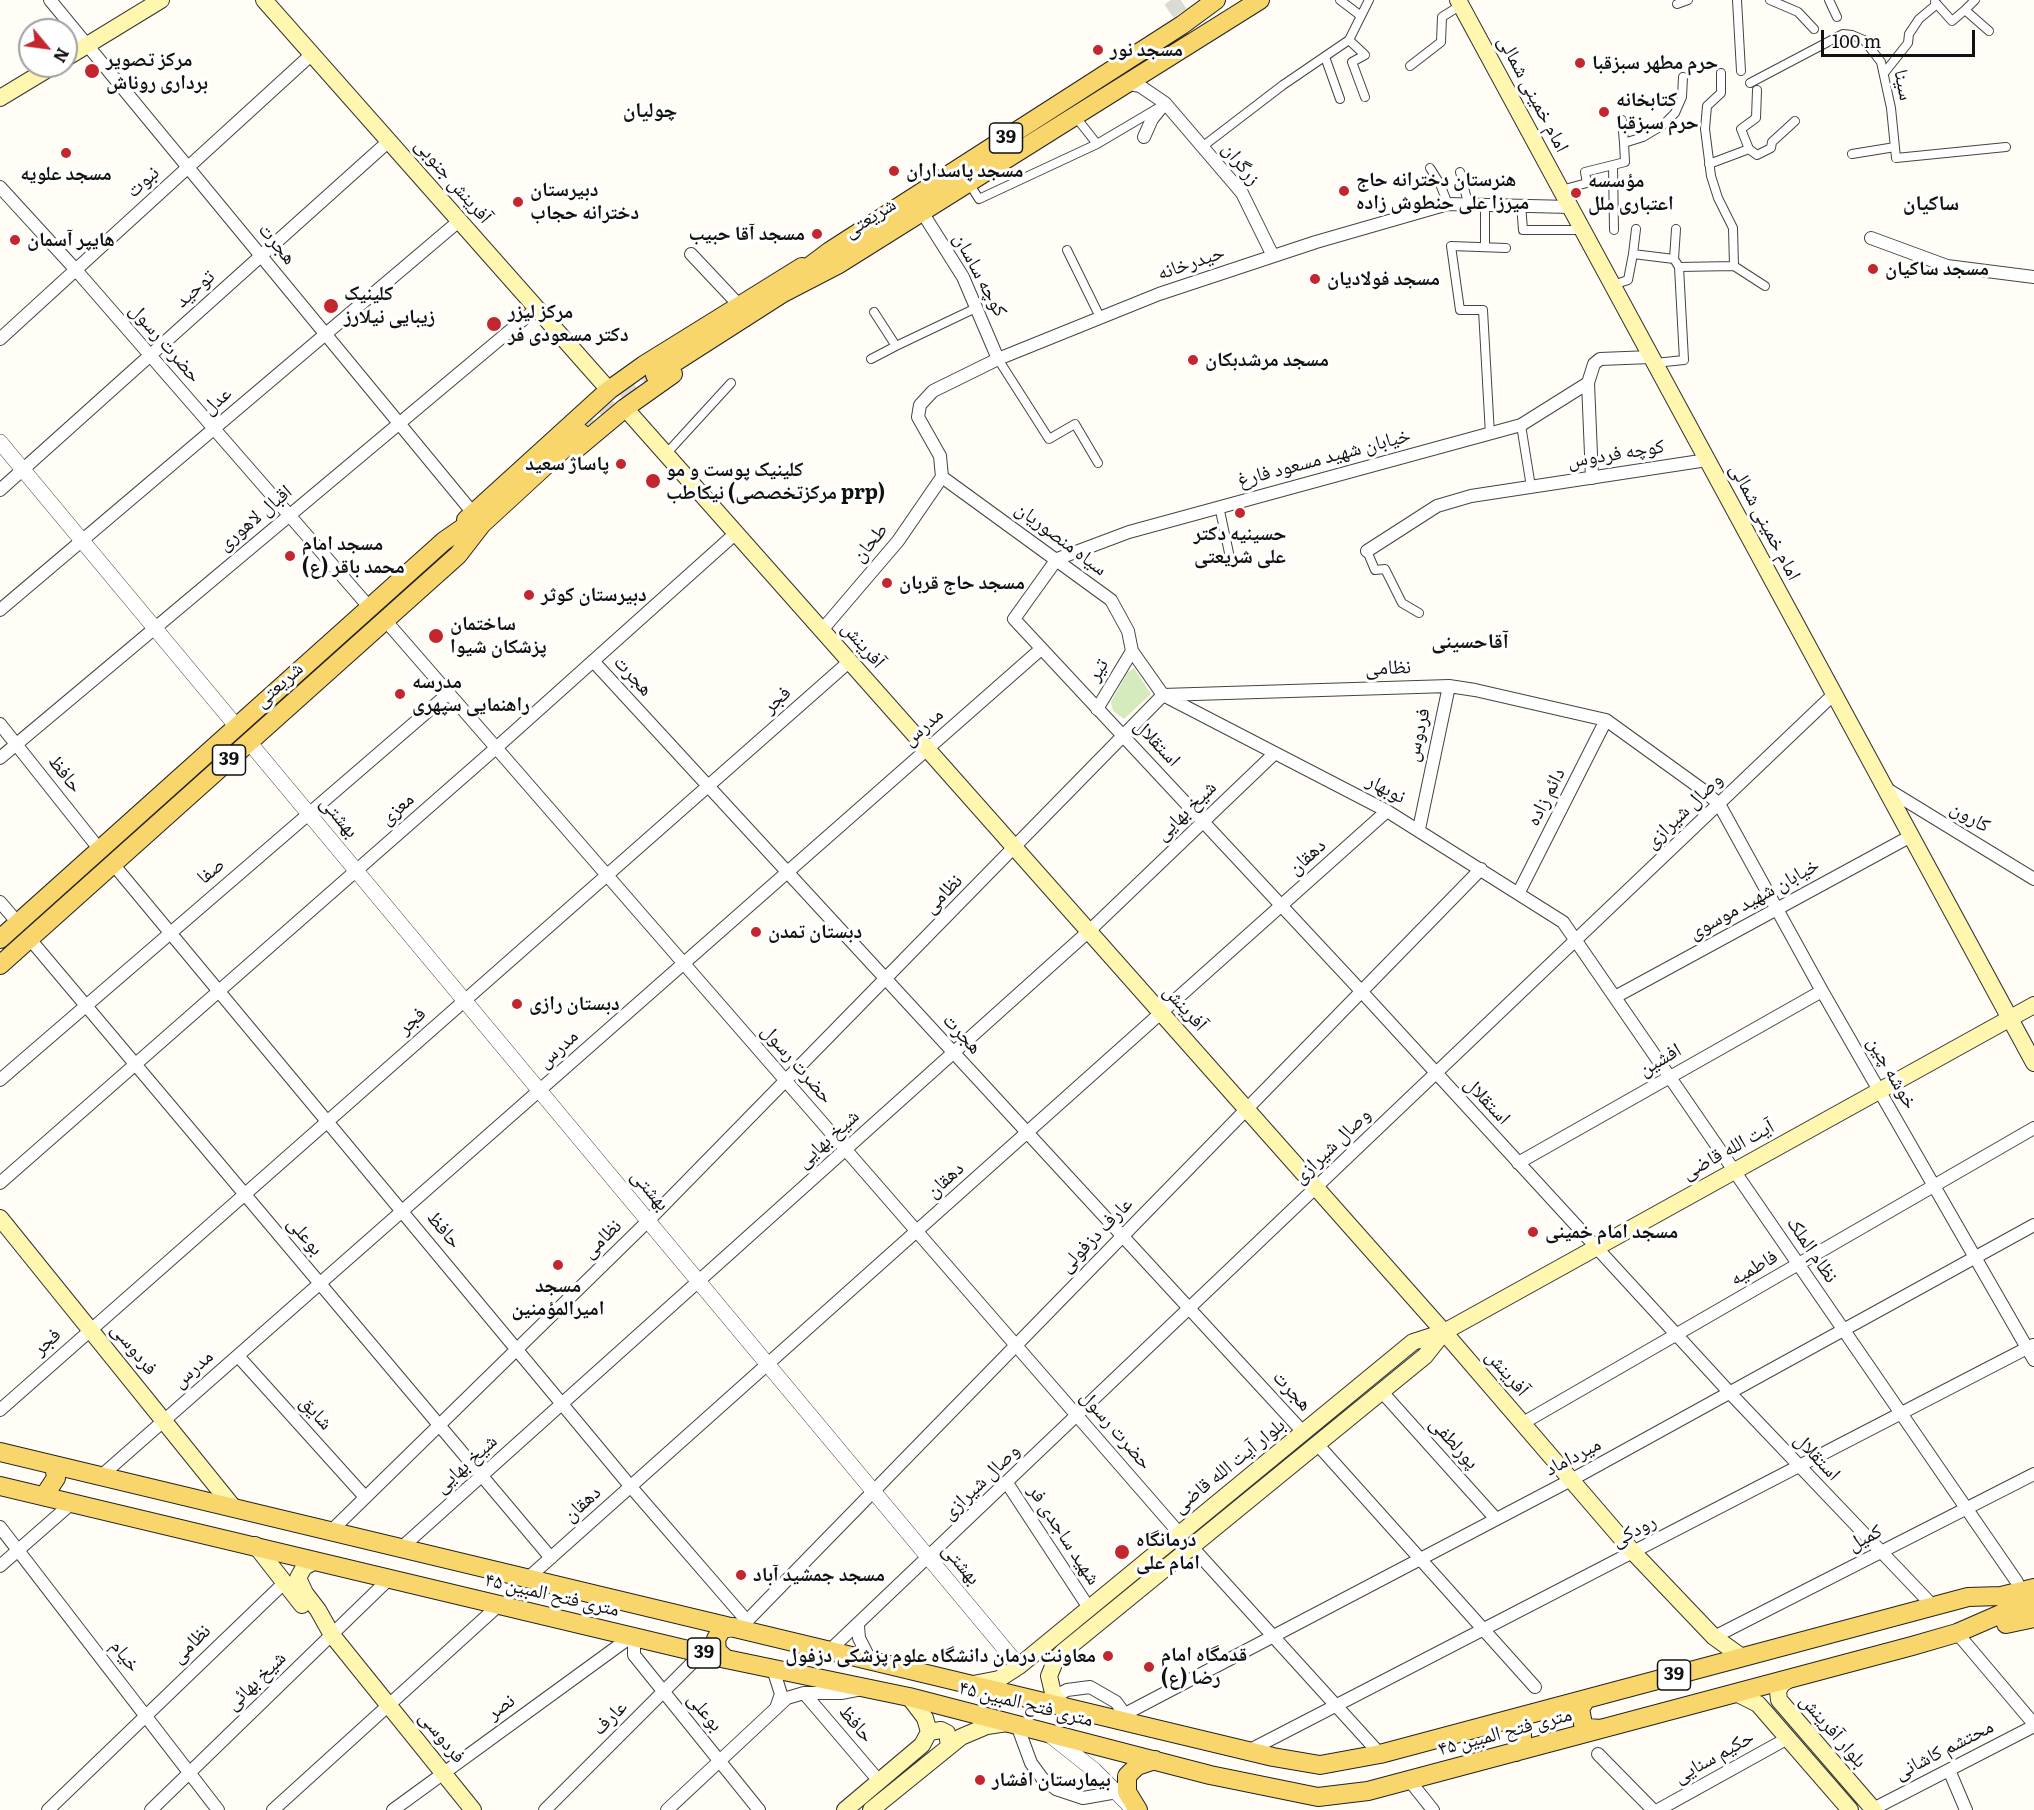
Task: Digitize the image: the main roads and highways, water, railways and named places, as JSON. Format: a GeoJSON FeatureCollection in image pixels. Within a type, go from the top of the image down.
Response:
{"type":"FeatureCollection","features":[{"type":"Feature","properties":{"kind":"main road"},"geometry":{"type":"LineString","coordinates":[[78,51],[161,0]]}},
{"type":"Feature","properties":{"kind":"main road","name":"آفرینش جنوبی"},"geometry":{"type":"LineString","coordinates":[[264,0],[609,390]]}},
{"type":"Feature","properties":{"kind":"main road","name":"شریعتی"},"geometry":{"type":"LineString","coordinates":[[835,257],[922,212],[1124,83],[1187,33],[1216,0]]}},
{"type":"Feature","properties":{"kind":"main road","name":"39"},"geometry":{"type":"LineString","coordinates":[[1187,33],[1232,0]]}},
{"type":"Feature","properties":{"kind":"main road","name":"39"},"geometry":{"type":"LineString","coordinates":[[1187,33],[1242,0]]}},
{"type":"Feature","properties":{"kind":"main road","name":"شریعتی"},"geometry":{"type":"LineString","coordinates":[[835,257],[1187,33],[1260,0]]}},
{"type":"Feature","properties":{"kind":"main road","name":"امام خمینی شمالی"},"geometry":{"type":"LineString","coordinates":[[1460,2],[2034,1063]]}},
{"type":"Feature","properties":{"kind":"main road"},"geometry":{"type":"LineString","coordinates":[[0,98],[33,78]]}},
{"type":"Feature","properties":{"kind":"main road"},"geometry":{"type":"LineString","coordinates":[[444,541],[473,513],[580,430],[624,408],[652,374],[739,305],[835,257]]}},
{"type":"Feature","properties":{"kind":"main road"},"geometry":{"type":"LineString","coordinates":[[580,430],[609,390],[652,374],[835,257]]}},
{"type":"Feature","properties":{"kind":"main road"},"geometry":{"type":"LineString","coordinates":[[609,390],[624,408]]}},
{"type":"Feature","properties":{"kind":"main road","name":"آفرینش"},"geometry":{"type":"LineString","coordinates":[[624,408],[1444,1332],[1634,1553],[1714,1637],[1742,1657]]}},
{"type":"Feature","properties":{"kind":"main road","name":"شریعتی"},"geometry":{"type":"LineString","coordinates":[[0,939],[444,541],[477,519],[580,430]]}},
{"type":"Feature","properties":{"kind":"main road","name":"شریعتی"},"geometry":{"type":"LineString","coordinates":[[0,964],[458,555],[482,524],[580,430]]}},
{"type":"Feature","properties":{"kind":"main road","name":"آیت الله قاضی"},"geometry":{"type":"LineString","coordinates":[[1444,1332],[2034,1005]]}},
{"type":"Feature","properties":{"kind":"main road","name":"فردوسی"},"geometry":{"type":"LineString","coordinates":[[0,1218],[234,1508]]}},
{"type":"Feature","properties":{"kind":"main road","name":"بلوار آیت الله قاضی"},"geometry":{"type":"LineString","coordinates":[[1058,1701],[1049,1676],[1056,1659],[1425,1356],[1444,1332]]}},
{"type":"Feature","properties":{"kind":"main road","name":"بلوار آیت الله قاضی"},"geometry":{"type":"LineString","coordinates":[[973,1684],[999,1679],[1019,1666],[1413,1342],[1444,1332]]}},
{"type":"Feature","properties":{"kind":"main road","name":"۴۵ متری فتح المبین"},"geometry":{"type":"LineString","coordinates":[[0,1452],[668,1611],[740,1625],[870,1660],[1127,1717],[1250,1750],[1320,1765],[1380,1754],[2028,1582]]}},
{"type":"Feature","properties":{"kind":"main road"},"geometry":{"type":"LineString","coordinates":[[44,1496],[56,1478],[54,1465]]}},
{"type":"Feature","properties":{"kind":"main road","name":"۴۵ متری فتح المبین"},"geometry":{"type":"LineString","coordinates":[[0,1486],[726,1659],[909,1697],[1310,1797],[1339,1796],[1516,1752],[1957,1634],[2003,1613],[2034,1605]]}},
{"type":"Feature","properties":{"kind":"main road"},"geometry":{"type":"LineString","coordinates":[[1180,1534],[1192,1546]]}},
{"type":"Feature","properties":{"kind":"main road"},"geometry":{"type":"LineString","coordinates":[[255,1545],[318,1624],[332,1635]]}},
{"type":"Feature","properties":{"kind":"main road"},"geometry":{"type":"LineString","coordinates":[[315,1561],[304,1568],[298,1578],[332,1635]]}},
{"type":"Feature","properties":{"kind":"main road"},"geometry":{"type":"LineString","coordinates":[[662,1643],[674,1638],[679,1626],[674,1614],[668,1611]]}},
{"type":"Feature","properties":{"kind":"main road"},"geometry":{"type":"LineString","coordinates":[[1957,1634],[2034,1618]]}},
{"type":"Feature","properties":{"kind":"main road"},"geometry":{"type":"LineString","coordinates":[[726,1659],[717,1651],[716,1639],[722,1629],[740,1625]]}},
{"type":"Feature","properties":{"kind":"main road","name":"فردوسی"},"geometry":{"type":"LineString","coordinates":[[332,1635],[473,1810]]}},
{"type":"Feature","properties":{"kind":"main road"},"geometry":{"type":"LineString","coordinates":[[1711,1666],[1714,1637]]}},
{"type":"Feature","properties":{"kind":"main road","name":"بلوار آفرینش"},"geometry":{"type":"LineString","coordinates":[[1791,1678],[1782,1684],[1778,1691],[1779,1700],[1873,1809]]}},
{"type":"Feature","properties":{"kind":"main road","name":"بلوار آفرینش"},"geometry":{"type":"LineString","coordinates":[[1736,1693],[1748,1697],[1763,1709],[1850,1810]]}},
{"type":"Feature","properties":{"kind":"main road"},"geometry":{"type":"LineString","coordinates":[[845,1810],[922,1745],[928,1732],[925,1718],[909,1697]]}},
{"type":"Feature","properties":{"kind":"main road"},"geometry":{"type":"LineString","coordinates":[[1586,1699],[1580,1709],[1583,1724],[1588,1728],[1601,1729]]}},
{"type":"Feature","properties":{"kind":"main road"},"geometry":{"type":"LineString","coordinates":[[1763,1709],[1769,1701],[1779,1700]]}},
{"type":"Feature","properties":{"kind":"main road"},"geometry":{"type":"LineString","coordinates":[[1507,1720],[1519,1727],[1521,1733],[1522,1740],[1516,1752]]}},
{"type":"Feature","properties":{"kind":"main road"},"geometry":{"type":"LineString","coordinates":[[871,1810],[949,1746],[973,1731],[1012,1724]]}},
{"type":"Feature","properties":{"kind":"main road"},"geometry":{"type":"LineString","coordinates":[[928,1732],[934,1729],[947,1733],[949,1746]]}},
{"type":"Feature","properties":{"kind":"main road"},"geometry":{"type":"LineString","coordinates":[[1136,1810],[1127,1792],[1126,1776],[1137,1766],[1155,1760]]}},
{"type":"Feature","properties":{"kind":"tunnel"},"geometry":{"type":"LineString","coordinates":[[1171,0],[1186,22]]}},
{"type":"Feature","properties":{"kind":"tunnel"},"geometry":{"type":"LineString","coordinates":[[581,433],[655,375]]}},
{"type":"Feature","properties":{"kind":"place","name":"مسجد نور"},"geometry":{"type":"Point","coordinates":[1098,50]}},
{"type":"Feature","properties":{"kind":"place","name":"حرم مطهر سبزقبا"},"geometry":{"type":"Point","coordinates":[1580,63]}},
{"type":"Feature","properties":{"kind":"place","name":"مرکز تصویر برداری روناش"},"geometry":{"type":"Point","coordinates":[92,71]}},
{"type":"Feature","properties":{"kind":"place","name":"کتابخانه حرم سبزقبا"},"geometry":{"type":"Point","coordinates":[1604,112]}},
{"type":"Feature","properties":{"kind":"place","name":"مسجد علویه"},"geometry":{"type":"Point","coordinates":[66,153]}},
{"type":"Feature","properties":{"kind":"place","name":"مسجد پاسداران"},"geometry":{"type":"Point","coordinates":[894,171]}},
{"type":"Feature","properties":{"kind":"place","name":"هنرستان دخترانه حاج میرزا علی حنطوش زاده"},"geometry":{"type":"Point","coordinates":[1344,191]}},
{"type":"Feature","properties":{"kind":"place","name":"مؤسسه اعتباری ملل"},"geometry":{"type":"Point","coordinates":[1576,193]}},
{"type":"Feature","properties":{"kind":"place","name":"دبیرستان دخترانه حجاب"},"geometry":{"type":"Point","coordinates":[518,202]}},
{"type":"Feature","properties":{"kind":"place","name":"مسجد آقا حبیب"},"geometry":{"type":"Point","coordinates":[817,234]}},
{"type":"Feature","properties":{"kind":"place","name":"هایپر آسمان"},"geometry":{"type":"Point","coordinates":[15,240]}},
{"type":"Feature","properties":{"kind":"place","name":"مسجد ساکیان"},"geometry":{"type":"Point","coordinates":[1873,269]}},
{"type":"Feature","properties":{"kind":"place","name":"مسجد فولادیان"},"geometry":{"type":"Point","coordinates":[1315,279]}},
{"type":"Feature","properties":{"kind":"place","name":"کلینیک زیبایی نیلارز"},"geometry":{"type":"Point","coordinates":[331,306]}},
{"type":"Feature","properties":{"kind":"place","name":"مرکز لیزر دکتر مسعودی فر"},"geometry":{"type":"Point","coordinates":[494,324]}},
{"type":"Feature","properties":{"kind":"place","name":"مسجد مرشدبکان"},"geometry":{"type":"Point","coordinates":[1193,360]}},
{"type":"Feature","properties":{"kind":"place","name":"پاساژ سعید"},"geometry":{"type":"Point","coordinates":[621,464]}},
{"type":"Feature","properties":{"kind":"place","name":"کلینیک پوست و مو نیکاطب (مرکزتخصصی prp)"},"geometry":{"type":"Point","coordinates":[653,481]}},
{"type":"Feature","properties":{"kind":"place","name":"حسینیه دکتر علی شریعتی"},"geometry":{"type":"Point","coordinates":[1240,513]}},
{"type":"Feature","properties":{"kind":"place","name":"مسجد امام محمد باقر (ع)"},"geometry":{"type":"Point","coordinates":[290,556]}},
{"type":"Feature","properties":{"kind":"place","name":"مسجد حاج قربان"},"geometry":{"type":"Point","coordinates":[887,583]}},
{"type":"Feature","properties":{"kind":"place","name":"دبیرستان کوثر"},"geometry":{"type":"Point","coordinates":[529,595]}},
{"type":"Feature","properties":{"kind":"place","name":"ساختمان پزشکان شیوا"},"geometry":{"type":"Point","coordinates":[436,636]}},
{"type":"Feature","properties":{"kind":"place","name":"مدرسه راهنمایی سپهری"},"geometry":{"type":"Point","coordinates":[400,694]}},
{"type":"Feature","properties":{"kind":"place","name":"دبستان تمدن"},"geometry":{"type":"Point","coordinates":[756,932]}},
{"type":"Feature","properties":{"kind":"place","name":"دبستان رازی"},"geometry":{"type":"Point","coordinates":[517,1004]}},
{"type":"Feature","properties":{"kind":"place","name":"مسجد امام خمینی"},"geometry":{"type":"Point","coordinates":[1533,1232]}},
{"type":"Feature","properties":{"kind":"place","name":"مسجد امیرالمؤمنین"},"geometry":{"type":"Point","coordinates":[558,1265]}},
{"type":"Feature","properties":{"kind":"place","name":"درمانگاه امام علی"},"geometry":{"type":"Point","coordinates":[1122,1552]}},
{"type":"Feature","properties":{"kind":"place","name":"مسجد جمشید آباد"},"geometry":{"type":"Point","coordinates":[741,1575]}},
{"type":"Feature","properties":{"kind":"place","name":"معاونت درمان دانشگاه علوم پزشکی دزفول"},"geometry":{"type":"Point","coordinates":[1108,1656]}},
{"type":"Feature","properties":{"kind":"place","name":"قدمگاه امام رضا (ع)"},"geometry":{"type":"Point","coordinates":[1149,1667]}},
{"type":"Feature","properties":{"kind":"place","name":"بیمارستان افشار"},"geometry":{"type":"Point","coordinates":[980,1780]}},
{"type":"Feature","properties":{"kind":"district","name":"چولیان"},"geometry":{"type":"Point","coordinates":[650,111]}},
{"type":"Feature","properties":{"kind":"district","name":"ساکیان"},"geometry":{"type":"Point","coordinates":[1931,204]}},
{"type":"Feature","properties":{"kind":"district","name":"آقاحسینی"},"geometry":{"type":"Point","coordinates":[1470,642]}}]}
